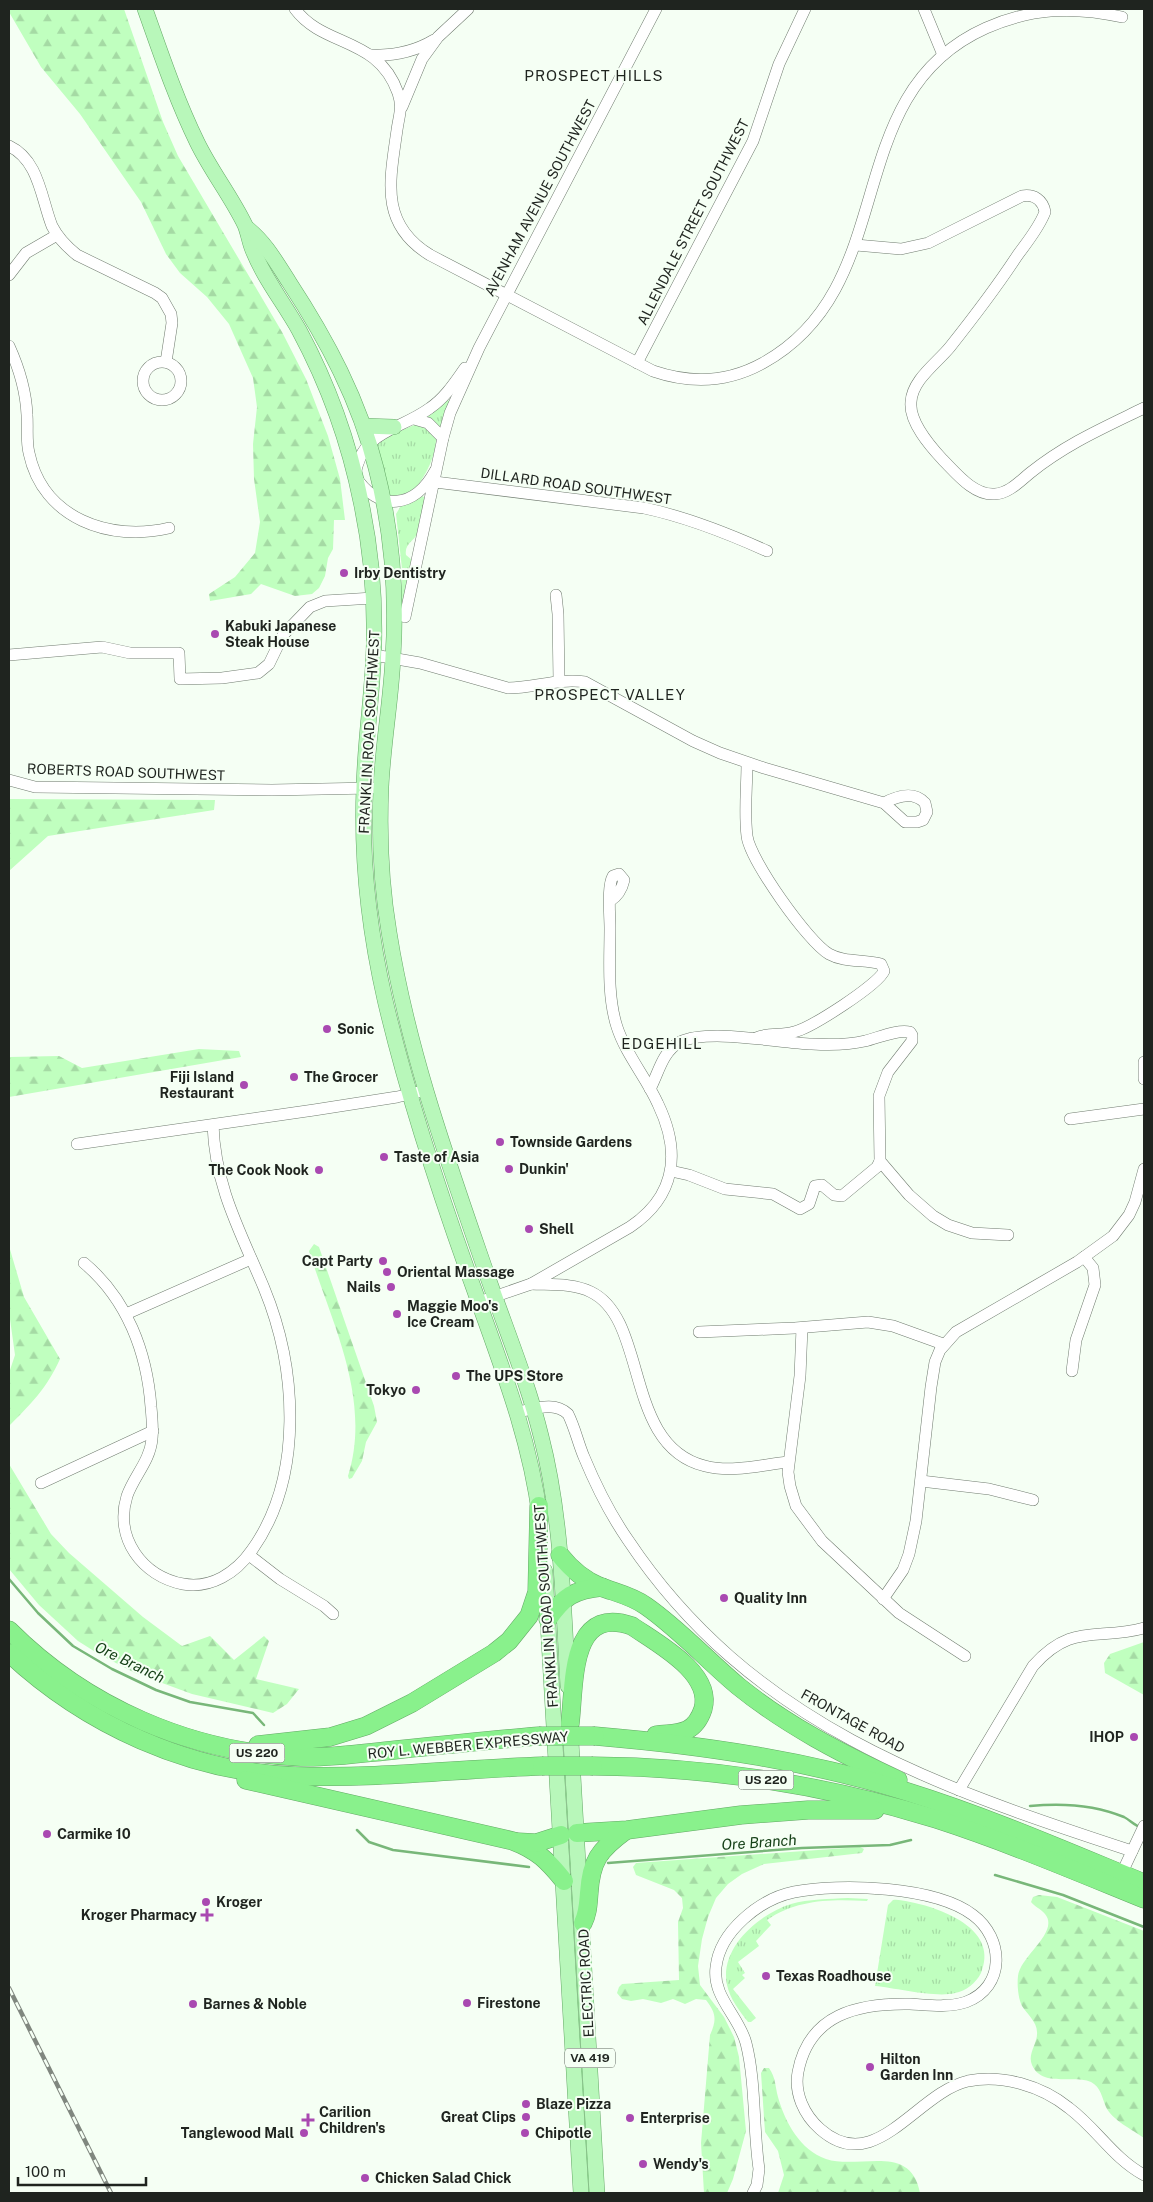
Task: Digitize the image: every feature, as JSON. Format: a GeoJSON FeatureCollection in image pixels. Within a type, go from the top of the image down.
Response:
{"type":"FeatureCollection","features":[{"type":"Feature","properties":{"kind":"highway"},"geometry":{"type":"LineString","coordinates":[[219,1747],[295,1742],[352,1731],[390,1715],[412,1703],[494,1653],[519,1630],[534,1604],[538,1578],[539,1506]]}},
{"type":"Feature","properties":{"kind":"highway"},"geometry":{"type":"LineString","coordinates":[[560,1555],[574,1571],[602,1588],[624,1594],[645,1605],[740,1687],[788,1722],[834,1748],[955,1807]]}},
{"type":"Feature","properties":{"kind":"highway"},"geometry":{"type":"LineString","coordinates":[[548,1619],[563,1600],[580,1591],[602,1588]]}},
{"type":"Feature","properties":{"kind":"highway"},"geometry":{"type":"LineString","coordinates":[[570,1724],[577,1658],[585,1636],[596,1626],[605,1623],[622,1623],[632,1626],[689,1668],[699,1681],[704,1695],[702,1713],[692,1726],[675,1734],[636,1739]]}},
{"type":"Feature","properties":{"kind":"highway","name":"ROY L. WEBBER EXPRESSWAY"},"geometry":{"type":"LineString","coordinates":[[9,1630],[60,1674],[104,1702],[163,1730],[219,1747],[274,1756],[331,1756],[539,1736],[595,1736],[636,1739],[729,1752],[820,1768],[906,1791],[955,1807]]}},
{"type":"Feature","properties":{"kind":"highway","name":"ROY L. WEBBER EXPRESSWAY"},"geometry":{"type":"LineString","coordinates":[[9,1653],[50,1688],[87,1713],[130,1736],[183,1756],[225,1766],[294,1776],[341,1776],[542,1766],[635,1767],[754,1778],[860,1799],[934,1819]]}},
{"type":"Feature","properties":{"kind":"highway"},"geometry":{"type":"LineString","coordinates":[[183,1756],[217,1771],[244,1780],[513,1841],[536,1843],[569,1834],[625,1830],[741,1815],[808,1810],[876,1810],[934,1819]]}},
{"type":"Feature","properties":{"kind":"highway","name":"US 220"},"geometry":{"type":"LineString","coordinates":[[955,1807],[1118,1880],[1144,1899]]}},
{"type":"Feature","properties":{"kind":"highway","name":"US 220"},"geometry":{"type":"LineString","coordinates":[[934,1819],[1118,1880],[1144,1883]]}},
{"type":"Feature","properties":{"kind":"highway"},"geometry":{"type":"LineString","coordinates":[[583,1923],[587,1914],[590,1873],[594,1861],[610,1842],[625,1830]]}},
{"type":"Feature","properties":{"kind":"highway"},"geometry":{"type":"LineString","coordinates":[[513,1841],[531,1848],[549,1863],[564,1881]]}},
{"type":"Feature","properties":{"kind":"main road","name":"FRANKLIN ROAD SOUTHWEST"},"geometry":{"type":"LineString","coordinates":[[145,9],[176,93],[195,137],[247,228],[251,246],[302,336],[324,382],[343,433],[356,476],[366,528],[373,598],[374,655],[364,789],[365,872],[370,922],[386,1004],[411,1094],[479,1302],[518,1412],[532,1466],[539,1506],[569,1834]]}},
{"type":"Feature","properties":{"kind":"main road","name":"FRANKLIN ROAD SOUTHWEST"},"geometry":{"type":"LineString","coordinates":[[247,228],[266,245],[321,332],[341,370],[364,426],[383,501],[392,567],[393,657],[381,788],[381,848],[388,925],[399,985],[427,1090],[534,1409],[551,1481],[560,1555]]}},
{"type":"Feature","properties":{"kind":"main road"},"geometry":{"type":"LineString","coordinates":[[364,426],[394,427]]}},
{"type":"Feature","properties":{"kind":"main road","name":"VA 419"},"geometry":{"type":"LineString","coordinates":[[560,1555],[570,1724],[569,1834],[564,1881]]}},
{"type":"Feature","properties":{"kind":"main road","name":"ELECTRIC ROAD"},"geometry":{"type":"LineString","coordinates":[[569,1834],[583,1923],[597,2193]]}},
{"type":"Feature","properties":{"kind":"main road","name":"ELECTRIC ROAD"},"geometry":{"type":"LineString","coordinates":[[564,1881],[581,2193]]}},
{"type":"Feature","properties":{"kind":"street"},"geometry":{"type":"LineString","coordinates":[[295,9],[316,27],[371,55],[382,65],[393,82],[402,108]]}},
{"type":"Feature","properties":{"kind":"street"},"geometry":{"type":"LineString","coordinates":[[468,9],[438,37],[417,67],[402,108],[398,124],[390,194],[397,221],[407,236],[420,249],[507,295],[637,363],[668,376],[700,381],[719,379],[749,371],[784,349],[811,324],[833,294],[856,245],[873,182],[897,116],[911,91],[943,55],[977,32],[1035,13],[1080,10],[1122,17]]}},
{"type":"Feature","properties":{"kind":"street","name":"AVENHAM AVENUE SOUTHWEST"},"geometry":{"type":"LineString","coordinates":[[405,617],[450,413],[479,348],[656,9]]}},
{"type":"Feature","properties":{"kind":"street","name":"ALLENDALE STREET SOUTHWEST"},"geometry":{"type":"LineString","coordinates":[[637,363],[753,141],[779,64],[805,9]]}},
{"type":"Feature","properties":{"kind":"street"},"geometry":{"type":"LineString","coordinates":[[924,9],[943,55]]}},
{"type":"Feature","properties":{"kind":"street"},"geometry":{"type":"LineString","coordinates":[[371,55],[392,55],[412,51],[438,37]]}},
{"type":"Feature","properties":{"kind":"street"},"geometry":{"type":"LineString","coordinates":[[9,146],[21,154],[33,170],[57,235],[68,248],[78,255],[155,292],[162,298],[169,310],[172,323],[166,362]]}},
{"type":"Feature","properties":{"kind":"street"},"geometry":{"type":"LineString","coordinates":[[856,245],[886,249],[913,247],[939,239],[1022,196],[1032,196],[1042,203],[1045,212],[1043,219],[1025,246],[987,300],[948,350],[917,384],[911,399],[912,414],[927,440],[954,470],[975,489],[989,494],[1005,492],[1053,454],[1144,408]]}},
{"type":"Feature","properties":{"kind":"street"},"geometry":{"type":"LineString","coordinates":[[9,275],[26,253],[57,235]]}},
{"type":"Feature","properties":{"kind":"street"},"geometry":{"type":"LineString","coordinates":[[9,346],[22,379],[26,397],[29,453],[40,483],[48,494],[71,516],[100,528],[133,533],[169,528]]}},
{"type":"Feature","properties":{"kind":"street","name":"AVENHAM AVENUE SOUTHWEST"},"geometry":{"type":"LineString","coordinates":[[369,442],[394,427],[414,419],[432,407],[443,397],[479,348]]}},
{"type":"Feature","properties":{"kind":"street"},"geometry":{"type":"LineString","coordinates":[[414,419],[428,423],[443,438]]}},
{"type":"Feature","properties":{"kind":"street"},"geometry":{"type":"LineString","coordinates":[[369,442],[359,458],[356,476],[369,492],[383,501]]}},
{"type":"Feature","properties":{"kind":"street","name":"AVENHAM AVENUE SOUTHWEST"},"geometry":{"type":"LineString","coordinates":[[383,501],[394,502],[413,495],[429,480],[438,462]]}},
{"type":"Feature","properties":{"kind":"street","name":"DILLARD ROAD SOUTHWEST"},"geometry":{"type":"LineString","coordinates":[[435,482],[671,513],[721,531],[767,551]]}},
{"type":"Feature","properties":{"kind":"street"},"geometry":{"type":"LineString","coordinates":[[556,595],[559,682]]}},
{"type":"Feature","properties":{"kind":"street"},"geometry":{"type":"LineString","coordinates":[[9,655],[102,647],[130,653],[179,653],[180,678],[222,678],[258,673],[269,664],[283,636],[310,606],[325,601],[373,598]]}},
{"type":"Feature","properties":{"kind":"street"},"geometry":{"type":"LineString","coordinates":[[374,655],[393,657],[508,688],[522,688],[574,680],[595,686],[693,741],[747,763],[884,803]]}},
{"type":"Feature","properties":{"kind":"street"},"geometry":{"type":"LineString","coordinates":[[747,763],[747,836],[754,857],[773,886],[802,927],[822,950],[840,958],[881,964],[884,971],[872,984],[814,1023],[794,1032],[771,1033],[754,1039]]}},
{"type":"Feature","properties":{"kind":"street","name":"ROBERTS ROAD SOUTHWEST"},"geometry":{"type":"LineString","coordinates":[[9,780],[35,786],[243,790],[381,788]]}},
{"type":"Feature","properties":{"kind":"street"},"geometry":{"type":"LineString","coordinates":[[479,1302],[531,1284],[641,1220],[662,1196],[671,1171],[670,1138],[659,1105],[624,1044],[612,1008],[610,901]]}},
{"type":"Feature","properties":{"kind":"street"},"geometry":{"type":"LineString","coordinates":[[650,1089],[664,1058],[679,1043],[693,1038],[720,1036],[797,1043],[846,1044],[906,1031],[910,1032],[913,1038],[888,1072],[879,1096],[880,1161],[877,1167],[842,1196],[834,1195],[822,1185],[815,1186],[809,1204],[800,1209],[773,1194],[725,1189],[689,1175],[671,1171]]}},
{"type":"Feature","properties":{"kind":"street"},"geometry":{"type":"LineString","coordinates":[[1144,1062],[1144,1079]]}},
{"type":"Feature","properties":{"kind":"street"},"geometry":{"type":"LineString","coordinates":[[76,1144],[213,1125],[427,1090]]}},
{"type":"Feature","properties":{"kind":"street"},"geometry":{"type":"LineString","coordinates":[[1070,1119],[1144,1109]]}},
{"type":"Feature","properties":{"kind":"street"},"geometry":{"type":"LineString","coordinates":[[84,1263],[106,1284],[126,1314],[141,1351],[146,1371],[153,1430],[150,1453],[132,1486],[124,1510],[126,1534],[132,1551],[147,1568],[170,1581],[197,1585],[209,1583],[221,1578],[242,1563],[269,1521],[281,1488],[290,1442],[286,1379],[279,1337],[270,1303],[222,1187],[215,1157],[213,1125]]}},
{"type":"Feature","properties":{"kind":"street"},"geometry":{"type":"LineString","coordinates":[[880,1161],[914,1201],[948,1225],[972,1232],[996,1236],[1008,1235]]}},
{"type":"Feature","properties":{"kind":"street"},"geometry":{"type":"LineString","coordinates":[[883,1599],[906,1562],[916,1521],[935,1362],[944,1344],[956,1332],[1084,1257],[1113,1236],[1129,1215],[1140,1188],[1144,1169]]}},
{"type":"Feature","properties":{"kind":"street"},"geometry":{"type":"LineString","coordinates":[[1072,1370],[1076,1340],[1095,1285],[1093,1268],[1084,1257]]}},
{"type":"Feature","properties":{"kind":"street"},"geometry":{"type":"LineString","coordinates":[[126,1314],[251,1259]]}},
{"type":"Feature","properties":{"kind":"street"},"geometry":{"type":"LineString","coordinates":[[531,1284],[581,1288],[604,1301],[619,1324],[650,1414],[663,1438],[681,1456],[704,1466],[731,1469],[788,1462]]}},
{"type":"Feature","properties":{"kind":"street"},"geometry":{"type":"LineString","coordinates":[[699,1332],[802,1328],[842,1323],[881,1323],[944,1344]]}},
{"type":"Feature","properties":{"kind":"street"},"geometry":{"type":"LineString","coordinates":[[802,1328],[800,1376],[788,1462],[792,1493],[804,1518],[822,1542],[909,1622],[965,1656]]}},
{"type":"Feature","properties":{"kind":"street","name":"FRONTAGE ROAD"},"geometry":{"type":"LineString","coordinates":[[518,1412],[557,1407],[568,1414],[598,1488],[627,1540],[669,1596],[719,1648],[766,1688],[832,1730],[906,1767],[959,1790],[1038,1820],[1132,1851]]}},
{"type":"Feature","properties":{"kind":"street"},"geometry":{"type":"LineString","coordinates":[[41,1483],[153,1430]]}},
{"type":"Feature","properties":{"kind":"street"},"geometry":{"type":"LineString","coordinates":[[920,1481],[989,1489],[1033,1500]]}},
{"type":"Feature","properties":{"kind":"street"},"geometry":{"type":"LineString","coordinates":[[249,1554],[280,1578],[324,1606],[333,1614]]}},
{"type":"Feature","properties":{"kind":"street"},"geometry":{"type":"LineString","coordinates":[[959,1790],[1033,1666],[1048,1651],[1073,1637],[1144,1628]]}},
{"type":"Feature","properties":{"kind":"street"},"geometry":{"type":"LineString","coordinates":[[1118,1880],[1142,1831]]}},
{"type":"Feature","properties":{"kind":"street"},"geometry":{"type":"LineString","coordinates":[[753,2193],[757,2185],[759,2169],[749,2063],[745,2040],[717,1987],[716,1967],[723,1945],[741,1922],[763,1904],[792,1892],[838,1888],[881,1889],[919,1894],[968,1911],[984,1923],[993,1937],[998,1954],[994,1973],[985,1989],[969,2001],[951,2006],[878,2004],[846,2012],[821,2027],[808,2042],[800,2058],[796,2078],[799,2097],[806,2114],[818,2128],[834,2139],[849,2144],[866,2144],[898,2126],[945,2090],[967,2081],[988,2079],[1007,2081],[1025,2085],[1050,2095],[1071,2108],[1118,2158],[1144,2176]]}},
{"type":"Feature","properties":{"kind":"green space"},"geometry":{"type":"Polygon","coordinates":[[[9,9],[124,9],[163,122],[178,156],[282,332],[306,379],[328,436],[340,479],[345,520],[334,520],[333,549],[328,558],[325,576],[319,588],[312,594],[295,596],[261,584],[251,594],[210,601],[209,594],[235,577],[255,553],[260,522],[254,479],[253,444],[257,407],[253,378],[229,324],[207,297],[180,273],[166,254],[141,202],[80,114],[41,67],[9,9]]]}},
{"type":"Feature","properties":{"kind":"green space"},"geometry":{"type":"Polygon","coordinates":[[[447,400],[450,401],[440,429],[425,418],[447,400]]]}},
{"type":"Feature","properties":{"kind":"green space"},"geometry":{"type":"Polygon","coordinates":[[[419,423],[436,436],[435,450],[429,465],[413,491],[389,498],[377,441],[419,423]]]}},
{"type":"Feature","properties":{"kind":"green space"},"geometry":{"type":"Polygon","coordinates":[[[421,495],[425,498],[420,527],[406,551],[406,555],[412,560],[401,617],[402,569],[396,514],[402,504],[421,495]]]}},
{"type":"Feature","properties":{"kind":"green space"},"geometry":{"type":"Polygon","coordinates":[[[9,799],[215,800],[214,810],[48,836],[9,871],[9,799]]]}},
{"type":"Feature","properties":{"kind":"green space"},"geometry":{"type":"Polygon","coordinates":[[[199,1049],[239,1051],[241,1057],[9,1097],[9,1057],[59,1056],[82,1068],[199,1049]]]}},
{"type":"Feature","properties":{"kind":"green space"},"geometry":{"type":"Polygon","coordinates":[[[314,1244],[319,1247],[374,1406],[377,1422],[366,1442],[362,1461],[352,1478],[349,1479],[354,1447],[355,1419],[352,1390],[338,1334],[309,1251],[314,1244]]]}},
{"type":"Feature","properties":{"kind":"green space"},"geometry":{"type":"Polygon","coordinates":[[[9,1246],[24,1297],[60,1359],[50,1379],[38,1395],[9,1426],[9,1373],[15,1355],[9,1312],[9,1246]]]}},
{"type":"Feature","properties":{"kind":"green space"},"geometry":{"type":"Polygon","coordinates":[[[9,1464],[51,1534],[69,1553],[143,1617],[182,1646],[210,1636],[234,1660],[264,1636],[269,1641],[256,1679],[299,1689],[287,1704],[273,1713],[192,1694],[135,1673],[78,1641],[39,1605],[9,1569],[9,1464]]]}},
{"type":"Feature","properties":{"kind":"green space"},"geometry":{"type":"Polygon","coordinates":[[[1144,1642],[1144,1695],[1105,1673],[1104,1663],[1110,1654],[1144,1642]]]}},
{"type":"Feature","properties":{"kind":"green space"},"geometry":{"type":"Polygon","coordinates":[[[860,1847],[864,1849],[862,1853],[764,1864],[742,1874],[728,1884],[716,1898],[702,1939],[698,1966],[700,1985],[724,2017],[734,2037],[739,2057],[746,2131],[733,2179],[727,2193],[704,2193],[701,2143],[710,2035],[714,2025],[714,2017],[712,2009],[706,2000],[696,1999],[685,2004],[673,1999],[661,2003],[643,1999],[631,2001],[622,1999],[617,1993],[622,1984],[679,1980],[678,1922],[683,1908],[682,1898],[674,1890],[636,1875],[633,1867],[636,1863],[860,1847]]]}},
{"type":"Feature","properties":{"kind":"green space"},"geometry":{"type":"Polygon","coordinates":[[[1039,1895],[1057,1897],[1144,1931],[1144,2138],[1109,2112],[1099,2090],[1091,2082],[1043,2076],[1032,2065],[1031,2057],[1037,2036],[1037,2028],[1022,2006],[1018,1991],[1018,1976],[1020,1968],[1044,1936],[1047,1928],[1048,1921],[1045,1914],[1031,1902],[1033,1897],[1039,1895]]]}},
{"type":"Feature","properties":{"kind":"green space"},"geometry":{"type":"Polygon","coordinates":[[[868,1899],[867,1901],[841,1900],[803,1904],[778,1913],[767,1920],[771,1925],[756,1941],[759,1946],[738,1962],[745,1973],[742,1975],[745,1978],[733,1989],[756,2018],[748,2022],[730,1995],[726,1971],[729,1958],[744,1934],[766,1916],[791,1904],[812,1900],[868,1899]]]}},
{"type":"Feature","properties":{"kind":"green space"},"geometry":{"type":"Polygon","coordinates":[[[893,1900],[927,1906],[954,1917],[966,1925],[976,1934],[983,1945],[985,1958],[979,1977],[967,1988],[947,1994],[927,1994],[875,1986],[888,1905],[893,1900]]]}},
{"type":"Feature","properties":{"kind":"green space"},"geometry":{"type":"Polygon","coordinates":[[[764,2068],[769,2068],[773,2075],[778,2097],[789,2125],[801,2142],[809,2149],[826,2159],[839,2162],[882,2161],[895,2163],[906,2168],[915,2177],[920,2193],[778,2193],[784,2175],[778,2151],[765,2132],[761,2073],[764,2068]]]}},
{"type":"Feature","properties":{"kind":"waterway","name":"Ore Branch"},"geometry":{"type":"LineString","coordinates":[[9,1579],[38,1613],[73,1646],[112,1669],[156,1690],[190,1702],[253,1713],[264,1725]]}},
{"type":"Feature","properties":{"kind":"waterway","name":"Ore Branch"},"geometry":{"type":"LineString","coordinates":[[1030,1806],[1065,1805],[1089,1807],[1124,1817],[1140,1827]]}},
{"type":"Feature","properties":{"kind":"waterway","name":"Ore Branch"},"geometry":{"type":"LineString","coordinates":[[357,1830],[369,1842],[393,1850],[529,1867]]}},
{"type":"Feature","properties":{"kind":"waterway","name":"Ore Branch"},"geometry":{"type":"LineString","coordinates":[[608,1863],[802,1848],[890,1845],[911,1840]]}},
{"type":"Feature","properties":{"kind":"waterway"},"geometry":{"type":"LineString","coordinates":[[995,1875],[1063,1895],[1144,1927]]}},
{"type":"Feature","properties":{"kind":"railway"},"geometry":{"type":"LineString","coordinates":[[9,1988],[111,2193]]}},
{"type":"Feature","properties":{"kind":"place","name":"Irby Dentistry"},"geometry":{"type":"Point","coordinates":[344,573]}},
{"type":"Feature","properties":{"kind":"place","name":"Kabuki Japanese Steak House"},"geometry":{"type":"Point","coordinates":[215,634]}},
{"type":"Feature","properties":{"kind":"place","name":"Sonic"},"geometry":{"type":"Point","coordinates":[327,1029]}},
{"type":"Feature","properties":{"kind":"place","name":"The Grocer"},"geometry":{"type":"Point","coordinates":[294,1077]}},
{"type":"Feature","properties":{"kind":"place","name":"Fiji Island Restaurant"},"geometry":{"type":"Point","coordinates":[244,1085]}},
{"type":"Feature","properties":{"kind":"place","name":"Townside Gardens"},"geometry":{"type":"Point","coordinates":[500,1142]}},
{"type":"Feature","properties":{"kind":"place","name":"Taste of Asia"},"geometry":{"type":"Point","coordinates":[384,1157]}},
{"type":"Feature","properties":{"kind":"place","name":"Dunkin'"},"geometry":{"type":"Point","coordinates":[509,1169]}},
{"type":"Feature","properties":{"kind":"place","name":"The Cook Nook"},"geometry":{"type":"Point","coordinates":[319,1170]}},
{"type":"Feature","properties":{"kind":"place","name":"Shell"},"geometry":{"type":"Point","coordinates":[529,1229]}},
{"type":"Feature","properties":{"kind":"place","name":"Capt Party"},"geometry":{"type":"Point","coordinates":[383,1261]}},
{"type":"Feature","properties":{"kind":"place","name":"Oriental Massage"},"geometry":{"type":"Point","coordinates":[387,1272]}},
{"type":"Feature","properties":{"kind":"place","name":"Nails"},"geometry":{"type":"Point","coordinates":[391,1287]}},
{"type":"Feature","properties":{"kind":"place","name":"Maggie Moo's Ice Cream"},"geometry":{"type":"Point","coordinates":[397,1314]}},
{"type":"Feature","properties":{"kind":"place","name":"The UPS Store"},"geometry":{"type":"Point","coordinates":[456,1376]}},
{"type":"Feature","properties":{"kind":"place","name":"Tokyo"},"geometry":{"type":"Point","coordinates":[416,1390]}},
{"type":"Feature","properties":{"kind":"place","name":"Quality Inn"},"geometry":{"type":"Point","coordinates":[724,1598]}},
{"type":"Feature","properties":{"kind":"place","name":"IHOP"},"geometry":{"type":"Point","coordinates":[1134,1737]}},
{"type":"Feature","properties":{"kind":"place","name":"Carmike 10"},"geometry":{"type":"Point","coordinates":[47,1834]}},
{"type":"Feature","properties":{"kind":"place","name":"Kroger"},"geometry":{"type":"Point","coordinates":[206,1902]}},
{"type":"Feature","properties":{"kind":"place","name":"Kroger Pharmacy"},"geometry":{"type":"Point","coordinates":[207,1915]}},
{"type":"Feature","properties":{"kind":"place","name":"Texas Roadhouse"},"geometry":{"type":"Point","coordinates":[766,1976]}},
{"type":"Feature","properties":{"kind":"place","name":"Firestone"},"geometry":{"type":"Point","coordinates":[467,2003]}},
{"type":"Feature","properties":{"kind":"place","name":"Barnes & Noble"},"geometry":{"type":"Point","coordinates":[193,2004]}},
{"type":"Feature","properties":{"kind":"place","name":"Hilton Garden Inn"},"geometry":{"type":"Point","coordinates":[870,2067]}},
{"type":"Feature","properties":{"kind":"place","name":"Blaze Pizza"},"geometry":{"type":"Point","coordinates":[526,2104]}},
{"type":"Feature","properties":{"kind":"place","name":"Great Clips"},"geometry":{"type":"Point","coordinates":[526,2117]}},
{"type":"Feature","properties":{"kind":"place","name":"Enterprise"},"geometry":{"type":"Point","coordinates":[630,2118]}},
{"type":"Feature","properties":{"kind":"place","name":"Carilion Children's"},"geometry":{"type":"Point","coordinates":[308,2120]}},
{"type":"Feature","properties":{"kind":"place","name":"Tanglewood Mall"},"geometry":{"type":"Point","coordinates":[304,2133]}},
{"type":"Feature","properties":{"kind":"place","name":"Chipotle"},"geometry":{"type":"Point","coordinates":[525,2133]}},
{"type":"Feature","properties":{"kind":"place","name":"Wendy's"},"geometry":{"type":"Point","coordinates":[643,2164]}},
{"type":"Feature","properties":{"kind":"place","name":"Chicken Salad Chick"},"geometry":{"type":"Point","coordinates":[365,2178]}},
{"type":"Feature","properties":{"kind":"district","name":"PROSPECT HILLS"},"geometry":{"type":"Point","coordinates":[594,75]}},
{"type":"Feature","properties":{"kind":"district","name":"PROSPECT VALLEY"},"geometry":{"type":"Point","coordinates":[610,694]}},
{"type":"Feature","properties":{"kind":"district","name":"EDGEHILL"},"geometry":{"type":"Point","coordinates":[662,1043]}}]}
